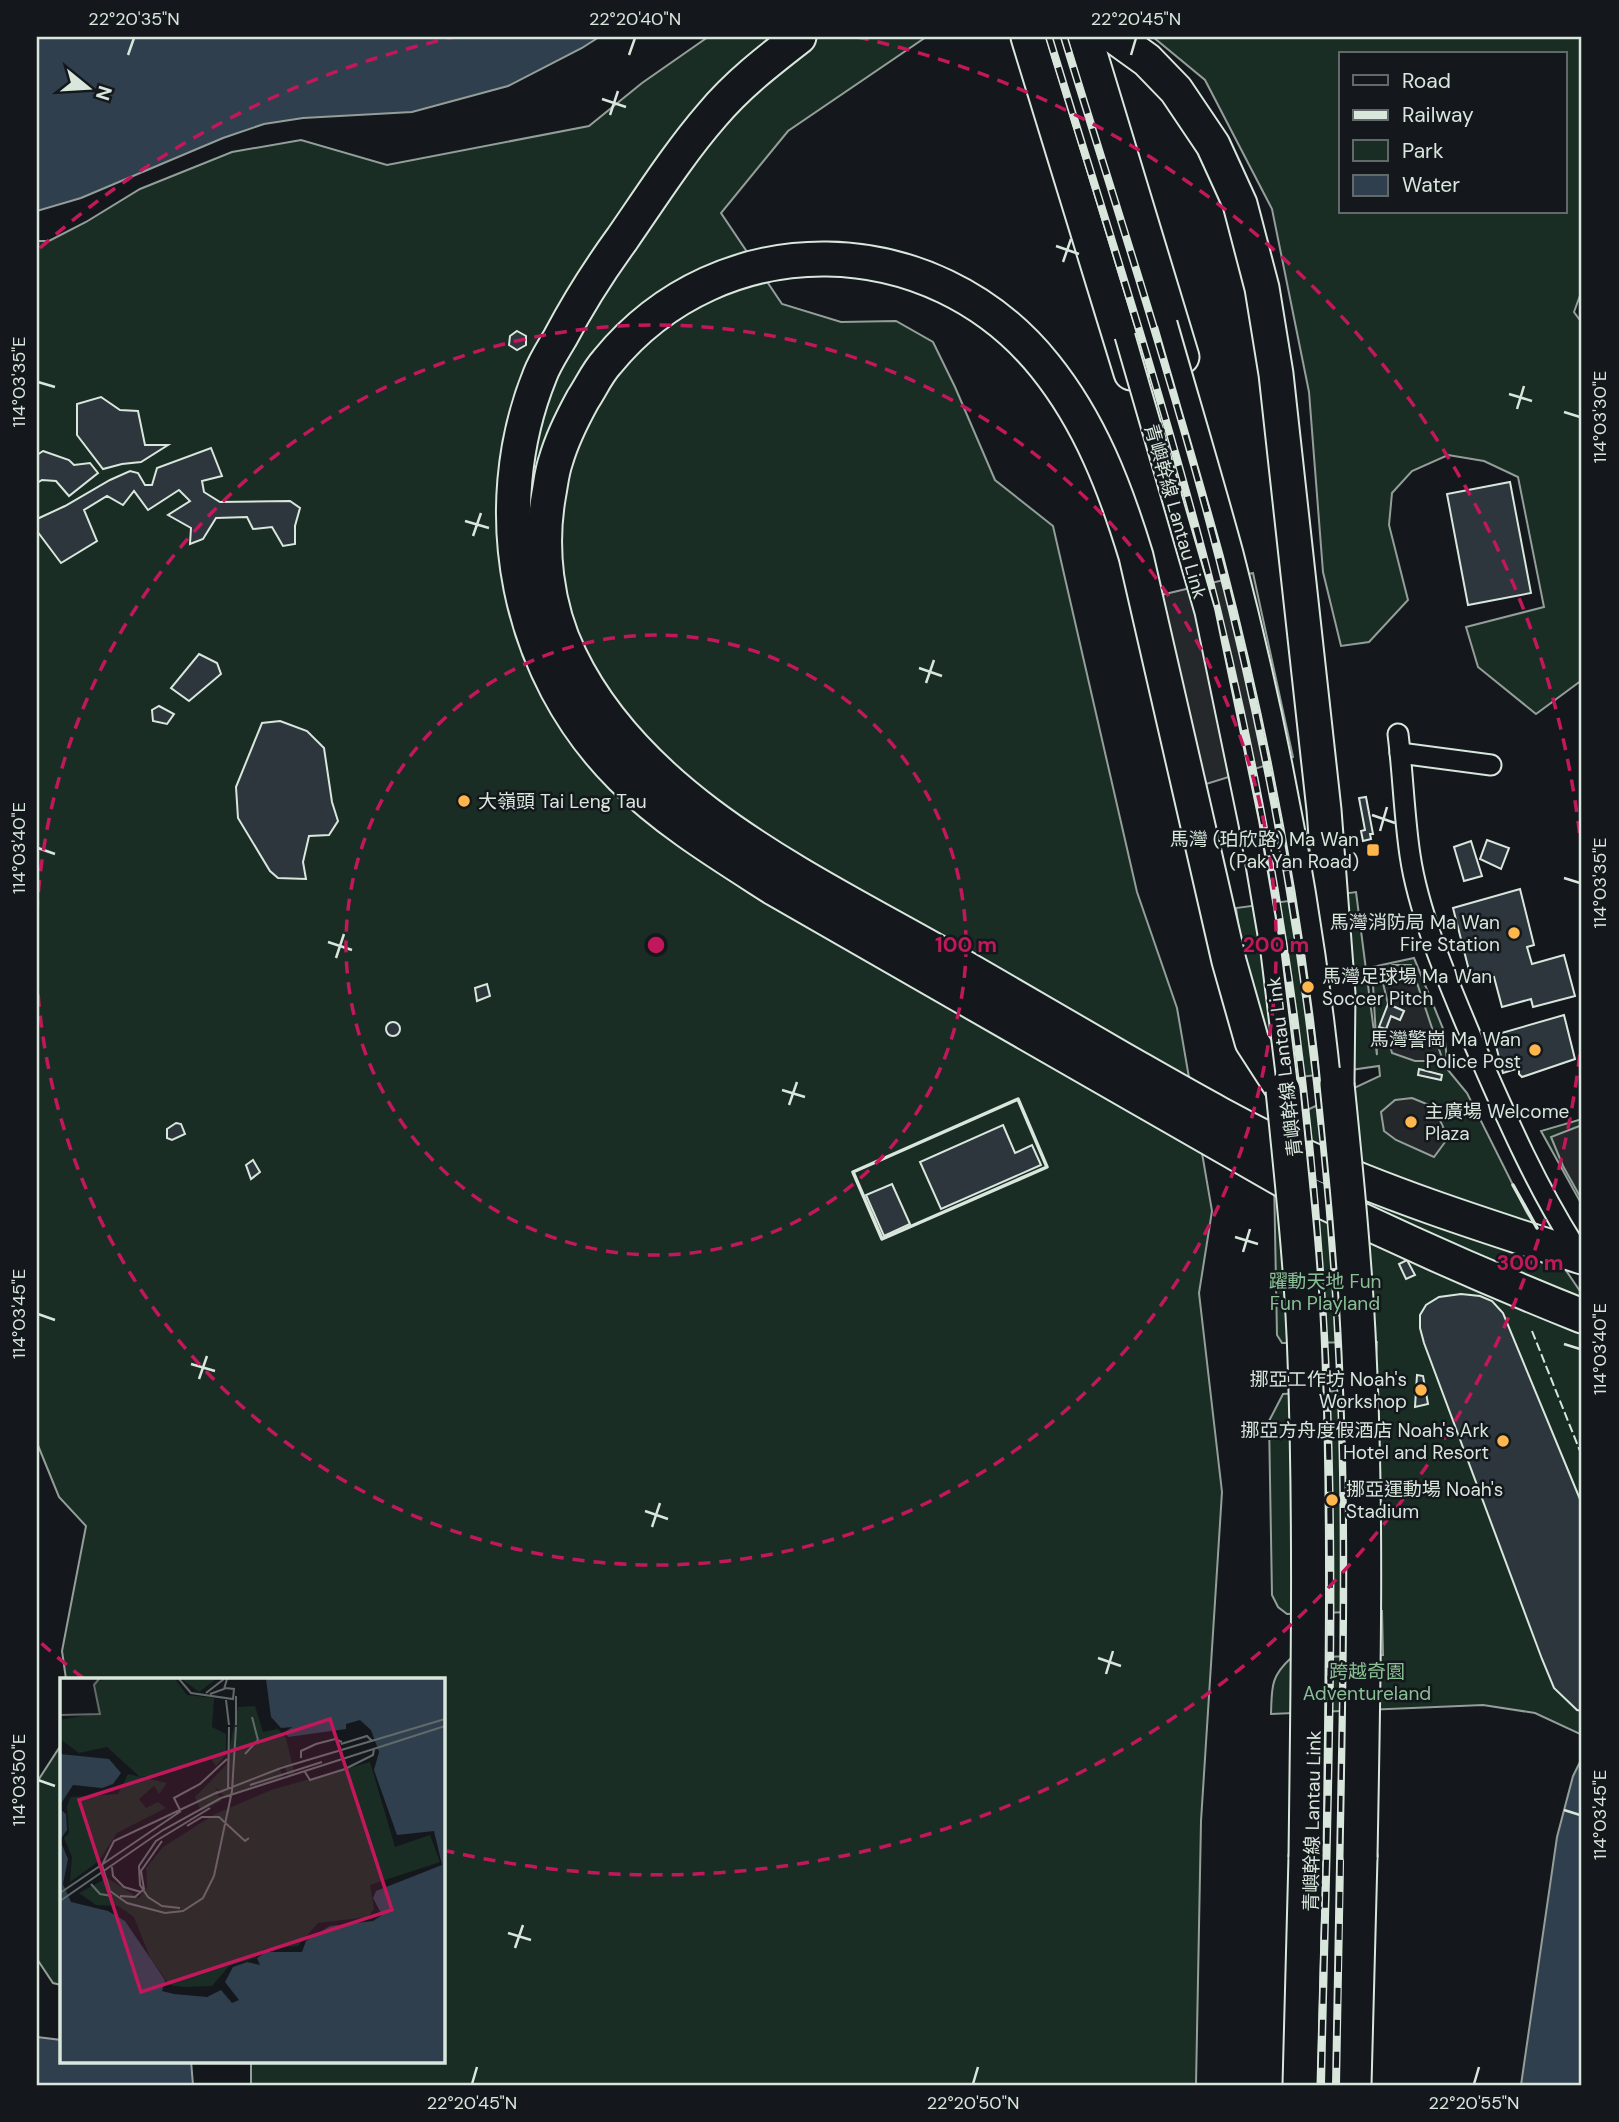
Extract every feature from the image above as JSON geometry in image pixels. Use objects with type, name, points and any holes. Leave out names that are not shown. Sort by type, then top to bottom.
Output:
[{"type":"highway","points":[[799,37],[755,71],[713,113],[681,154],[586,289],[541,373],[526,417],[516,461],[528,519],[520,590],[539,653],[565,706],[600,753],[642,796],[704,843],[784,879],[1304,1156],[1421,1205],[1578,1251]]},
{"type":"highway","name":"青嶼幹線 Lantau Link","points":[[1028,37],[1121,338],[1186,566],[1244,825],[1265,953],[1297,1223],[1305,1356],[1310,1624],[1300,2085]]},
{"type":"highway","points":[[1085,37],[1172,322],[1238,552],[1297,815],[1337,1084],[1359,1354],[1363,1490],[1360,1857],[1352,2085]]},
{"type":"highway","points":[[1115,37],[1147,60],[1168,82],[1196,117],[1213,145],[1240,204],[1262,288],[1276,374],[1324,810],[1338,994],[1337,1084]]},
{"type":"highway","points":[[528,519],[570,422],[602,367],[642,325],[675,301],[708,283],[771,263],[815,258],[856,260],[923,276],[965,296],[995,317],[1044,364],[1072,403],[1114,487],[1136,556],[1229,961],[1252,1042],[1283,1090]]},
{"type":"highway","points":[[784,879],[1307,1194],[1483,1277],[1582,1316]]},
{"type":"street","name":"青嶼幹線 Lantau Link","points":[[1034,37],[1205,612],[1249,824],[1270,952],[1302,1223],[1311,1383],[1315,1624],[1306,2085]]},
{"type":"street","points":[[1079,37],[1167,323],[1233,554],[1264,684],[1291,816],[1317,973],[1345,1219],[1355,1381],[1358,1624],[1352,2085]]},
{"type":"street","points":[[1491,765],[1399,743],[1410,856],[1421,902],[1443,968],[1518,1144],[1555,1215],[1578,1251]]},
{"type":"green space","points":[[708,37],[926,37],[788,131],[721,213],[782,304],[841,322],[896,321],[933,342],[995,480],[1053,526],[1137,892],[1177,1008],[1212,1211],[1199,1293],[1222,1492],[1201,1821],[1196,2085],[251,2085],[251,2062],[444,2062],[444,1678],[66,1678],[62,1651],[86,1526],[59,1497],[37,1443],[37,241],[49,241],[140,189],[232,152],[301,140],[387,165],[589,126],[642,83]]},
{"type":"green space","points":[[1153,37],[1582,37],[1582,290],[1574,312],[1582,323],[1582,680],[1536,714],[1478,667],[1466,627],[1544,607],[1518,477],[1484,461],[1448,455],[1412,471],[1392,493],[1389,525],[1408,600],[1369,642],[1341,646],[1323,572],[1309,392],[1272,209],[1205,80]]},
{"type":"green space","points":[[1356,892],[1377,1055],[1372,967],[1414,958],[1444,1031],[1448,1070],[1467,1093],[1527,1213],[1582,1294],[1580,1734],[1535,1713],[1483,1705],[1271,1714],[1276,1677],[1291,1658],[1383,1655],[1382,1611],[1287,1614],[1278,1607],[1272,1595],[1269,1421],[1283,1394],[1374,1389],[1377,1342],[1282,1343],[1277,1335],[1273,1126],[1380,1076],[1379,1066],[1259,1083],[1236,908]]},
{"type":"green space","points":[[1582,1119],[1582,1205],[1541,1131]]},
{"type":"green space","points":[[60,1747],[60,1985],[53,1983],[37,1959],[37,1782]]},
{"type":"shaded area","points":[[1253,573],[1293,757],[1203,785],[1161,595]]},
{"type":"shaded area","points":[[1392,965],[1411,965],[1443,1061],[1415,1061],[1392,1053],[1386,1029],[1391,1016],[1400,1020],[1404,1011],[1388,1004],[1383,983]]},
{"type":"shaded area","name":"主廣場 Welcome Plaza","points":[[1412,1098],[1434,1107],[1448,1138],[1434,1157],[1396,1140],[1384,1131],[1381,1112],[1395,1100]]},
{"type":"shaded area","points":[[1582,1125],[1582,1200],[1551,1137]]},
{"type":"water","points":[[37,37],[599,37],[508,86],[412,112],[303,118],[264,124],[223,138],[81,198],[37,211]]},
{"type":"water","points":[[1582,1758],[1582,2085],[1521,2085],[1557,1837],[1573,1776]]},
{"type":"water","points":[[37,2037],[60,2040],[60,2062],[191,2062],[193,2085],[37,2085]]},
{"type":"building","points":[[517,331],[526,336],[526,345],[517,350],[509,345],[510,336]]},
{"type":"building","points":[[101,397],[120,410],[138,411],[145,445],[168,445],[141,462],[103,469],[77,435],[77,404]]},
{"type":"building","points":[[211,448],[222,476],[202,481],[204,492],[220,502],[290,501],[300,508],[295,526],[295,544],[283,546],[272,527],[253,529],[247,517],[216,518],[203,539],[190,544],[191,528],[168,515],[190,501],[179,490],[148,510],[134,491],[123,505],[107,496],[84,510],[97,541],[61,563],[37,531],[37,519],[110,480],[130,471],[138,473],[145,485],[152,485],[157,468]]},
{"type":"building","points":[[43,451],[69,460],[74,465],[90,463],[98,473],[69,496],[56,481],[42,480],[37,483],[37,455]]},
{"type":"building","points":[[1510,482],[1531,593],[1468,605],[1447,494]]},
{"type":"building","points":[[199,654],[217,663],[221,674],[189,701],[171,688]]},
{"type":"building","points":[[159,706],[174,714],[167,724],[153,721],[152,710]]},
{"type":"building","points":[[280,721],[307,731],[324,748],[332,802],[338,821],[329,835],[309,836],[303,862],[306,879],[278,878],[270,871],[238,818],[236,787],[262,723]]},
{"type":"building","points":[[1366,797],[1373,834],[1370,834],[1371,839],[1363,841],[1361,831],[1365,830],[1359,798]]},
{"type":"building","points":[[1487,840],[1509,848],[1501,869],[1480,859]]},
{"type":"building","points":[[1471,841],[1482,876],[1464,881],[1454,847]]},
{"type":"building","points":[[1520,889],[1534,945],[1527,947],[1532,964],[1564,955],[1575,996],[1533,1007],[1531,999],[1502,1007],[1494,977],[1472,982],[1453,908]]},
{"type":"building","points":[[487,984],[490,996],[477,1001],[475,988]]},
{"type":"building","points":[[1388,1004],[1404,1011],[1400,1020],[1391,1016],[1386,1029],[1379,1027]]},
{"type":"building","name":"馬灣警崗 Ma Wan Police Post","points":[[1564,1015],[1575,1059],[1522,1077],[1519,1068],[1503,1073],[1495,1042],[1498,1034]]},
{"type":"building","points":[[393,1022],[398,1024],[398,1034],[393,1036],[388,1034],[386,1029],[388,1024]]},
{"type":"building","points":[[1419,1069],[1442,1075],[1441,1080],[1418,1075]]},
{"type":"building","points":[[176,1123],[181,1124],[185,1134],[172,1140],[167,1138],[167,1129]]},
{"type":"building","points":[[1003,1125],[1015,1153],[1032,1145],[1041,1165],[941,1209],[920,1162]]},
{"type":"building","points":[[253,1160],[260,1172],[251,1179],[246,1165]]},
{"type":"building","points":[[892,1184],[910,1224],[884,1236],[866,1195]]},
{"type":"building","points":[[1407,1260],[1415,1275],[1406,1279],[1399,1264]]},
{"type":"building","points":[[1461,1294],[1480,1296],[1492,1301],[1503,1313],[1582,1504],[1582,1711],[1577,1710],[1554,1688],[1424,1343],[1420,1315],[1426,1305],[1439,1297]]},
{"type":"building","name":"挪亞工作坊 Noah's Workshop","points":[[1417,1375],[1423,1376],[1428,1404],[1415,1407]]},
{"type":"railway","points":[[1049,37],[1149,362],[1216,606],[1239,703],[1268,849],[1298,1048],[1319,1251],[1328,1445],[1330,1628],[1321,2085]]},
{"type":"railway","points":[[1064,37],[1164,362],[1219,558],[1243,654],[1274,801],[1306,998],[1329,1201],[1342,1439],[1343,1698],[1336,2085]]},
{"type":"fence","points":[[1532,1331],[1582,1456]]},
{"type":"wall","points":[[1018,1099],[1047,1167],[882,1239],[853,1172],[1018,1099]]},
{"type":"wall","points":[[1513,1185],[1537,1228]]},
{"type":"place","name":"大嶺頭 Tai Leng Tau","points":[[464,801]]},
{"type":"place","name":"馬灣 (珀欣路) Ma Wan (Pak Yan Road)","points":[[1373,850]]},
{"type":"place","name":"馬灣消防局 Ma Wan Fire Station","points":[[1514,933]]},
{"type":"place","name":"馬灣足球場 Ma Wan Soccer Pitch","points":[[1308,987]]},
{"type":"place","name":"馬灣警崗 Ma Wan Police Post","points":[[1535,1050]]},
{"type":"place","name":"主廣場 Welcome Plaza","points":[[1411,1122]]},
{"type":"place","name":"挪亞工作坊 Noah's Workshop","points":[[1421,1390]]},
{"type":"place","name":"挪亞方舟度假酒店 Noah's Ark Hotel and Resort","points":[[1503,1441]]},
{"type":"place","name":"挪亞運動場 Noah's Stadium","points":[[1332,1500]]},
{"type":"park label","name":"躍動天地 Fun Fun Playland","points":[[1325,1292]]},
{"type":"park label","name":"跨越奇園 Adventureland","points":[[1367,1682]]}]
